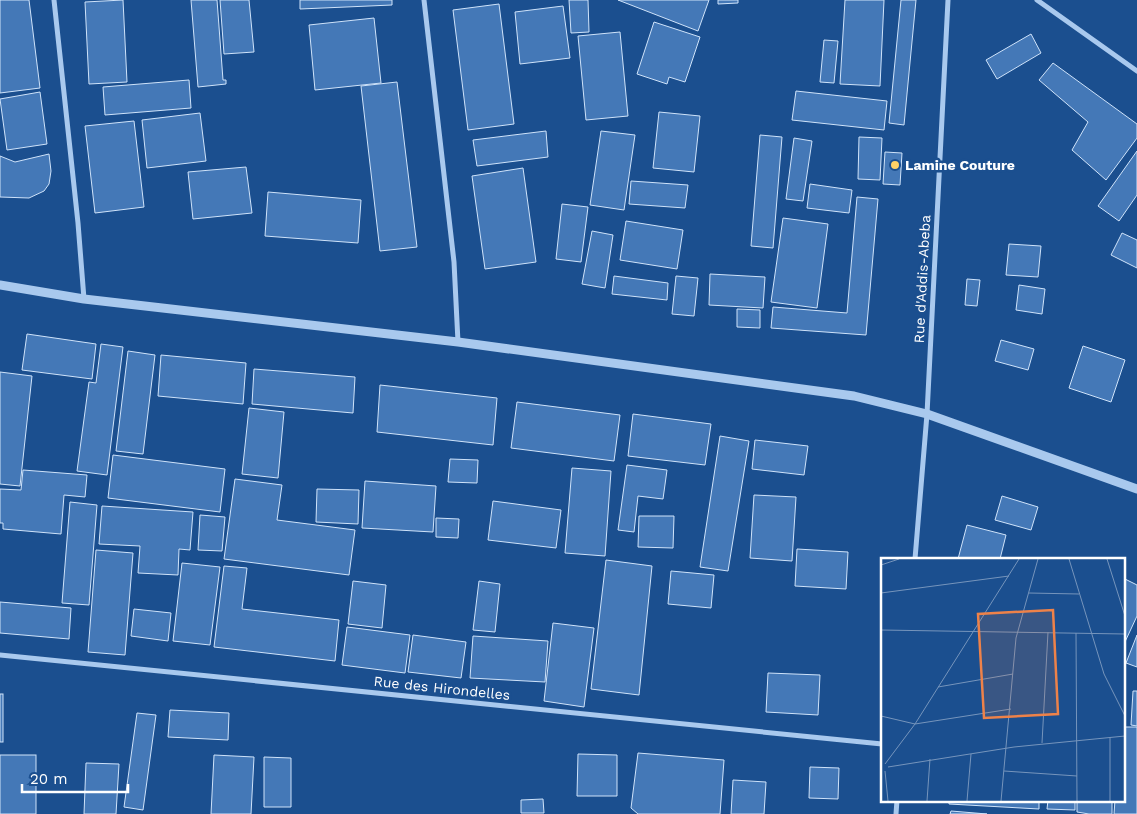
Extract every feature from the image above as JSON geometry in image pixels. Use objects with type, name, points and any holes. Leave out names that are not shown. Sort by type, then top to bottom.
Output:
[{"type":"street","points":[[54,0],[78,223],[84,298]]},
{"type":"street","points":[[424,0],[454,262],[458,342]]},
{"type":"street","name":"Rue d'Addis-Abeba","points":[[915,558],[927,414],[948,0]]},
{"type":"street","points":[[1037,0],[1137,71]]},
{"type":"street","points":[[0,286],[84,298],[458,342],[854,396],[927,414],[1137,489]]},
{"type":"street","name":"Rue des Hirondelles","points":[[0,655],[881,744]]},
{"type":"building","points":[[0,0],[29,0],[40,88],[0,93]]},
{"type":"building","points":[[123,0],[127,82],[89,84],[85,2]]},
{"type":"building","points":[[191,0],[217,0],[223,80],[226,80],[226,84],[198,87]]},
{"type":"building","points":[[220,0],[249,0],[254,52],[224,54]]},
{"type":"building","points":[[300,0],[392,0],[392,5],[300,9]]},
{"type":"building","points":[[569,0],[588,0],[589,32],[571,33]]},
{"type":"building","points":[[618,0],[709,0],[698,31]]},
{"type":"building","points":[[718,0],[738,0],[738,3],[718,4]]},
{"type":"building","points":[[845,0],[884,0],[880,86],[840,84]]},
{"type":"building","points":[[901,0],[916,0],[904,125],[889,123]]},
{"type":"building","points":[[499,4],[514,124],[468,130],[453,10]]},
{"type":"building","points":[[563,6],[570,58],[520,64],[515,12]]},
{"type":"building","points":[[374,18],[381,83],[315,90],[309,25]]},
{"type":"building","points":[[654,22],[700,37],[685,82],[669,77],[667,84],[637,74]]},
{"type":"building","points":[[620,32],[628,116],[586,120],[578,36]]},
{"type":"building","points":[[1031,34],[1041,53],[997,79],[986,60]]},
{"type":"building","points":[[824,40],[838,41],[834,83],[820,82]]},
{"type":"building","points":[[1053,63],[1137,124],[1137,138],[1106,180],[1072,150],[1088,122],[1039,80]]},
{"type":"building","points":[[189,80],[191,108],[105,115],[103,87]]},
{"type":"building","points":[[397,82],[417,247],[380,251],[361,86]]},
{"type":"building","points":[[796,91],[887,101],[884,130],[792,120]]},
{"type":"building","points":[[40,92],[47,144],[7,150],[0,99]]},
{"type":"building","points":[[659,112],[700,116],[694,172],[653,168]]},
{"type":"building","points":[[200,113],[206,161],[147,168],[142,120]]},
{"type":"building","points":[[134,121],[144,207],[95,213],[85,126]]},
{"type":"building","points":[[546,131],[548,157],[477,166],[473,140]]},
{"type":"building","points":[[601,131],[635,135],[624,210],[590,205]]},
{"type":"building","points":[[760,135],[782,137],[773,248],[751,246]]},
{"type":"building","points":[[859,137],[882,138],[880,180],[858,179]]},
{"type":"building","points":[[794,138],[812,141],[803,201],[786,199]]},
{"type":"building","points":[[1137,151],[1137,195],[1119,221],[1098,206]]},
{"type":"building","points":[[885,152],[902,153],[900,185],[883,184]]},
{"type":"building","points":[[49,154],[51,171],[49,184],[44,191],[29,198],[0,197],[0,156],[15,162]]},
{"type":"building","points":[[246,167],[252,213],[193,219],[188,172]]},
{"type":"building","points":[[523,168],[536,262],[485,269],[472,176]]},
{"type":"building","points":[[631,181],[688,185],[685,208],[629,204]]},
{"type":"building","points":[[810,184],[852,190],[849,213],[807,208]]},
{"type":"building","points":[[268,192],[361,200],[358,243],[265,236]]},
{"type":"building","points":[[857,197],[878,199],[866,335],[771,328],[773,307],[847,313]]},
{"type":"building","points":[[562,204],[588,207],[581,262],[556,259]]},
{"type":"building","points":[[783,218],[828,224],[817,308],[771,302]]},
{"type":"building","points":[[626,221],[683,230],[677,269],[620,260]]},
{"type":"building","points":[[592,231],[613,235],[605,288],[582,284]]},
{"type":"building","points":[[1122,233],[1137,240],[1137,268],[1111,255]]},
{"type":"building","points":[[1009,244],[1041,246],[1038,277],[1006,275]]},
{"type":"building","points":[[710,274],[765,277],[763,308],[709,305]]},
{"type":"building","points":[[614,276],[668,283],[667,300],[612,294]]},
{"type":"building","points":[[676,276],[698,278],[694,316],[672,314]]},
{"type":"building","points":[[967,279],[980,280],[977,306],[965,305]]},
{"type":"building","points":[[1019,285],[1045,289],[1042,314],[1016,310]]},
{"type":"building","points":[[737,309],[760,310],[760,328],[737,327]]},
{"type":"building","points":[[27,334],[96,344],[92,379],[22,370]]},
{"type":"building","points":[[1001,340],[1034,349],[1028,370],[995,361]]},
{"type":"building","points":[[101,344],[123,347],[107,475],[77,471],[89,382],[96,383]]},
{"type":"building","points":[[1083,346],[1125,360],[1111,402],[1069,388]]},
{"type":"building","points":[[128,351],[155,355],[143,454],[116,451]]},
{"type":"building","points":[[161,355],[246,363],[243,404],[158,396]]},
{"type":"building","points":[[254,369],[355,377],[353,413],[252,404]]},
{"type":"building","points":[[0,372],[32,376],[20,486],[0,484]]},
{"type":"building","points":[[380,385],[497,398],[493,445],[377,432]]},
{"type":"building","points":[[517,402],[620,415],[614,461],[511,448]]},
{"type":"building","points":[[249,408],[284,412],[278,478],[242,474]]},
{"type":"building","points":[[633,414],[711,424],[705,465],[628,456]]},
{"type":"building","points":[[720,436],[749,441],[728,571],[700,567]]},
{"type":"building","points":[[755,440],[808,446],[804,475],[752,469]]},
{"type":"building","points":[[113,455],[225,469],[220,512],[108,498]]},
{"type":"building","points":[[450,459],[478,460],[477,483],[448,482]]},
{"type":"building","points":[[627,465],[667,470],[663,499],[638,496],[634,532],[618,530]]},
{"type":"building","points":[[572,468],[611,471],[605,556],[565,553]]},
{"type":"building","points":[[23,470],[87,475],[85,497],[64,495],[61,534],[3,529],[3,523],[0,523],[0,489],[21,490]]},
{"type":"building","points":[[235,479],[282,485],[277,520],[355,530],[349,575],[224,559]]},
{"type":"building","points":[[365,481],[436,486],[433,532],[362,528]]},
{"type":"building","points":[[317,489],[359,490],[358,524],[316,522]]},
{"type":"building","points":[[754,495],[796,497],[792,561],[750,558]]},
{"type":"building","points":[[1002,496],[1038,507],[1031,530],[995,520]]},
{"type":"building","points":[[493,501],[561,510],[556,548],[488,540]]},
{"type":"building","points":[[70,502],[97,505],[89,605],[62,603]]},
{"type":"building","points":[[102,506],[193,512],[190,550],[179,549],[178,575],[138,573],[140,546],[99,544]]},
{"type":"building","points":[[200,515],[225,517],[222,551],[198,550]]},
{"type":"building","points":[[639,516],[674,516],[673,548],[638,547]]},
{"type":"building","points":[[436,518],[459,519],[458,538],[436,537]]},
{"type":"building","points":[[967,525],[1006,535],[1000,558],[958,558]]},
{"type":"building","points":[[797,549],[848,552],[846,589],[795,586]]},
{"type":"building","points":[[96,550],[133,553],[125,655],[88,652]]},
{"type":"building","points":[[606,560],[652,566],[639,695],[591,689]]},
{"type":"building","points":[[182,563],[220,567],[210,645],[173,641]]},
{"type":"building","points":[[224,566],[247,568],[242,609],[339,620],[335,661],[214,647]]},
{"type":"building","points":[[671,571],[714,575],[711,608],[668,604]]},
{"type":"building","points":[[1125,579],[1137,585],[1137,616],[1124,644]]},
{"type":"building","points":[[353,581],[386,585],[382,628],[348,624]]},
{"type":"building","points":[[479,581],[500,584],[495,632],[473,630]]},
{"type":"building","points":[[0,602],[71,608],[69,639],[0,633]]},
{"type":"building","points":[[134,609],[171,613],[168,641],[131,636]]},
{"type":"building","points":[[553,623],[594,628],[584,707],[544,701]]},
{"type":"building","points":[[347,627],[410,635],[405,673],[342,665]]},
{"type":"building","points":[[413,635],[466,642],[461,678],[408,672]]},
{"type":"building","points":[[1137,635],[1137,667],[1126,663]]},
{"type":"building","points":[[473,636],[548,641],[545,682],[470,678]]},
{"type":"building","points":[[768,673],[820,675],[818,715],[766,712]]},
{"type":"building","points":[[1133,691],[1137,691],[1137,726],[1131,725]]},
{"type":"building","points":[[0,694],[3,694],[3,742],[0,742]]},
{"type":"building","points":[[170,710],[229,713],[228,740],[168,737]]},
{"type":"building","points":[[137,713],[156,715],[143,810],[124,807]]},
{"type":"building","points":[[1124,727],[1137,727],[1137,814],[1114,814],[1115,802],[1124,802]]},
{"type":"building","points":[[638,753],[724,760],[720,814],[638,814],[631,808]]},
{"type":"building","points":[[578,754],[617,755],[617,796],[577,796]]},
{"type":"building","points":[[0,755],[36,755],[36,814],[0,814]]},
{"type":"building","points":[[214,755],[254,757],[251,814],[211,814]]},
{"type":"building","points":[[264,757],[291,758],[291,807],[264,807]]},
{"type":"building","points":[[86,763],[119,764],[116,814],[84,814]]},
{"type":"building","points":[[810,767],[839,768],[838,799],[809,798]]},
{"type":"building","points":[[733,780],[766,782],[764,814],[731,814]]},
{"type":"building","points":[[543,799],[544,813],[521,813],[521,800]]},
{"type":"building","points":[[949,802],[1039,802],[1039,809],[949,804]]},
{"type":"building","points":[[1048,802],[1075,802],[1075,810],[1047,809]]},
{"type":"building","points":[[1077,802],[1112,802],[1112,814],[1077,812]]},
{"type":"building","points":[[951,811],[987,814],[950,814]]},
{"type":"place","name":"Lamine Couture","points":[[895,165]]}]
